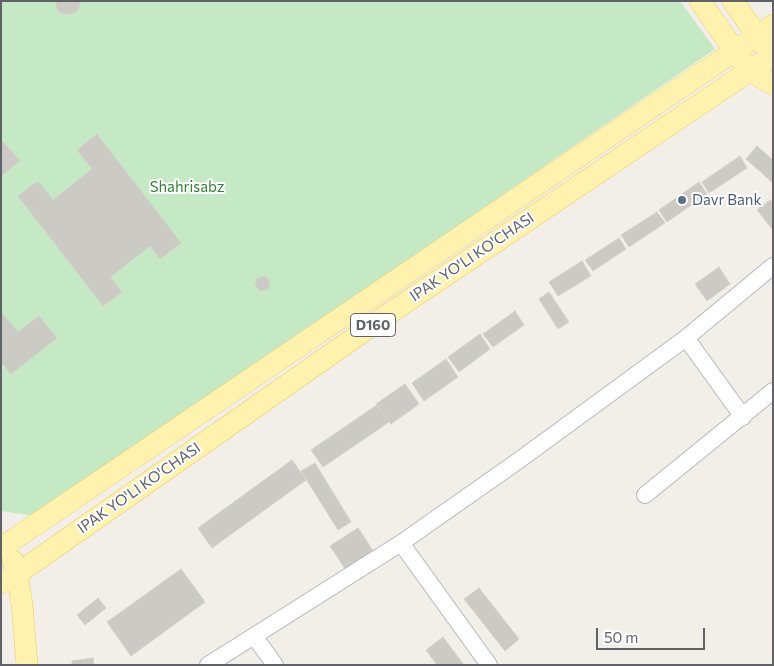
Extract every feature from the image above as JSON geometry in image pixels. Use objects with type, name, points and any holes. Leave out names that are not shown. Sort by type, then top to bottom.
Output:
[{"type":"main road","points":[[700,1],[748,70],[773,84]]},
{"type":"main road","points":[[733,1],[765,30],[772,57]]},
{"type":"main road","name":"IPAK YO'LI KO'CHASI","points":[[3,544],[765,30]]},
{"type":"main road","name":"IPAK YO'LI KO'CHASI","points":[[9,579],[384,317],[748,70],[772,57]]},
{"type":"main road","points":[[3,544],[9,579],[22,604],[27,665]]},
{"type":"street","points":[[208,665],[400,543],[518,461],[686,338],[773,266]]},
{"type":"street","points":[[686,338],[743,417]]},
{"type":"street","points":[[646,495],[773,391]]},
{"type":"street","points":[[400,543],[489,665]]},
{"type":"street","points":[[254,636],[275,665]]},
{"type":"green space","name":"Shahrisabz","points":[[1,1],[680,1],[715,49],[35,516],[1,511]]},
{"type":"building","points":[[55,1],[80,1],[80,5],[77,11],[71,14],[64,14],[58,11]]},
{"type":"building","points":[[97,134],[181,243],[160,259],[150,246],[110,277],[122,292],[103,306],[18,196],[38,181],[53,200],[92,169],[77,150]]},
{"type":"building","points":[[1,139],[20,161],[1,176]]},
{"type":"building","points":[[757,146],[773,160],[773,183],[746,159]]},
{"type":"building","points":[[740,156],[747,168],[709,193],[702,182]]},
{"type":"building","points":[[699,182],[707,194],[667,222],[659,210]]},
{"type":"building","points":[[770,200],[773,203],[773,230],[757,210]]},
{"type":"building","points":[[657,212],[665,223],[629,247],[621,235]]},
{"type":"building","points":[[619,238],[626,249],[593,271],[585,260]]},
{"type":"building","points":[[582,261],[591,276],[558,296],[549,282]]},
{"type":"building","points":[[719,267],[730,284],[707,301],[695,284]]},
{"type":"building","points":[[265,276],[270,282],[268,289],[260,291],[255,285],[257,278]]},
{"type":"building","points":[[549,292],[569,322],[558,329],[539,299]]},
{"type":"building","points":[[515,311],[524,325],[493,347],[483,334]]},
{"type":"building","points":[[1,312],[18,332],[39,316],[57,338],[11,374],[1,362]]},
{"type":"building","points":[[480,334],[490,349],[459,372],[448,357]]},
{"type":"building","points":[[446,359],[458,377],[424,401],[412,383]]},
{"type":"building","points":[[405,384],[419,404],[391,424],[376,404]]},
{"type":"building","points":[[377,405],[389,422],[323,467],[311,450]]},
{"type":"building","points":[[292,460],[306,480],[212,548],[198,528]]},
{"type":"building","points":[[315,463],[351,522],[338,530],[301,471]]},
{"type":"building","points":[[358,528],[374,552],[346,570],[330,546]]},
{"type":"building","points":[[181,569],[205,602],[131,656],[107,622]]},
{"type":"building","points":[[479,588],[519,639],[505,651],[464,599]]},
{"type":"building","points":[[98,598],[106,608],[85,625],[77,615]]},
{"type":"building","points":[[443,637],[464,665],[437,665],[426,650]]},
{"type":"building","points":[[93,658],[94,665],[72,665],[72,661]]},
{"type":"place","name":"Davr Bank","points":[[682,200]]}]
